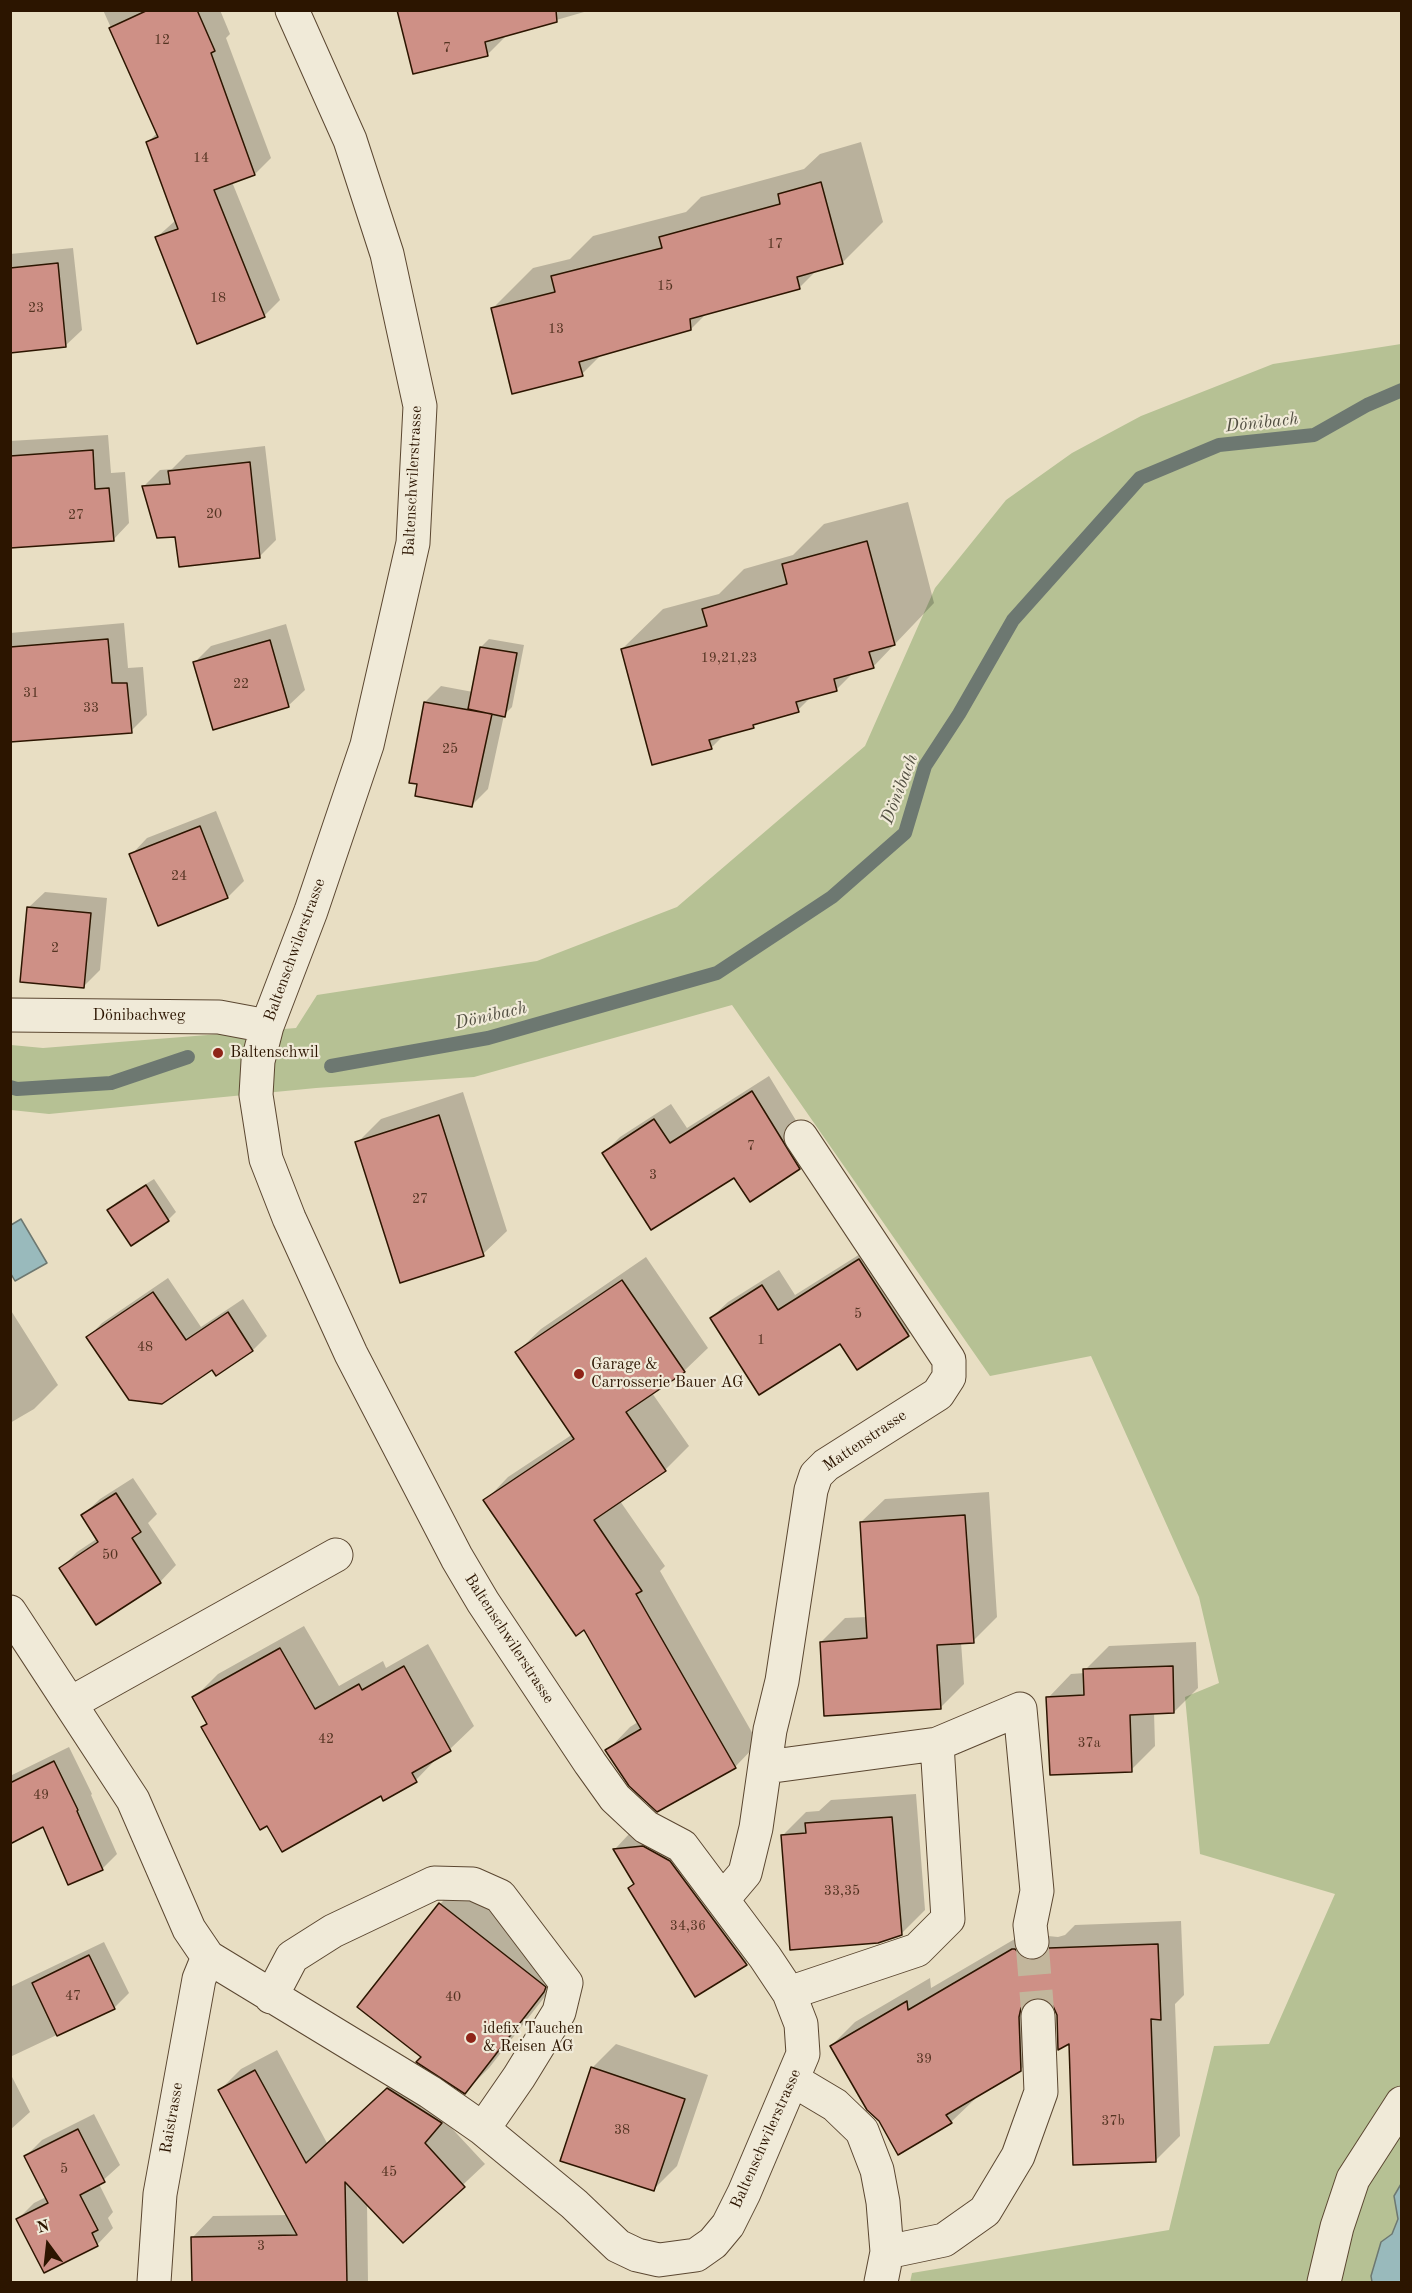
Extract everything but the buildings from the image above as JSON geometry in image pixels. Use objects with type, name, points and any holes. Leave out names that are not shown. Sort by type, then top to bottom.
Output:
[{"type":"street","name":"Baltenschwilerstrasse","points":[[10,1612],[133,1800],[189,1929],[207,1957],[430,2092],[483,2129],[574,2204],[618,2246],[637,2255],[652,2272],[696,2255],[713,2243],[728,2225],[744,2193],[803,2054],[801,2024],[789,1993],[723,1899],[682,1846],[646,1827],[615,1798],[483,1602],[351,1354],[289,1218],[266,1159],[256,1095],[258,1061],[267,1026],[311,911],[367,745],[413,543],[420,406],[387,254],[350,140],[292,10]]},
{"type":"street","name":"Dönibachweg","points":[[10,1016],[219,1017],[267,1026]]},
{"type":"street","name":"Mattenstrasse","points":[[723,1899],[745,1873],[756,1828],[770,1730],[782,1681],[811,1490],[816,1475],[826,1465],[853,1447],[938,1394],[950,1377],[949,1359],[801,1137]]},
{"type":"street","points":[[71,1703],[336,1555]]},
{"type":"street","points":[[766,1767],[937,1744],[1020,1709],[1037,1891],[1030,1925],[1032,1942]]},
{"type":"street","points":[[789,1993],[916,1950],[948,1919],[937,1744]]},
{"type":"street","points":[[271,1997],[292,1957],[333,1931],[434,1883],[473,1884],[500,1896],[566,1983],[559,2012],[519,2077],[483,2129]]},
{"type":"street","name":"Raistrasse","points":[[154,2283],[161,2183],[199,1978],[207,1957]]},
{"type":"street","points":[[793,2080],[835,2105],[862,2131],[879,2181],[883,2202],[884,2267],[944,2240],[985,2211],[1018,2156],[1041,2092],[1038,2016]]},
{"type":"street","points":[[1324,2283],[1337,2227],[1353,2179],[1401,2103]]},
{"type":"green space","points":[[1401,344],[1401,2282],[910,2282],[912,2273],[1169,2230],[1214,2046],[1269,2044],[1335,1894],[1200,1854],[1185,1697],[1219,1683],[1199,1597],[1091,1356],[990,1376],[732,1005],[474,1077],[316,1088],[49,1114],[11,1110],[11,1045],[43,1048],[296,1028],[317,995],[537,961],[677,907],[865,746],[935,588],[1006,500],[1072,453],[1141,416],[1273,364]]},
{"type":"water","points":[[21,1219],[47,1263],[15,1281],[11,1274],[11,1225]]},
{"type":"water","points":[[1401,2184],[1401,2282],[1372,2282],[1371,2276],[1381,2242],[1392,2234],[1398,2219],[1394,2196]]},
{"type":"waterway","name":"Dönibach","points":[[331,1066],[488,1038],[717,973],[832,897],[905,833],[925,766],[959,714],[1013,620],[1140,478],[1219,445],[1314,435],[1367,405],[1402,390]]},
{"type":"waterway","name":"Dönibach","points":[[10,1087],[17,1089],[111,1083],[188,1057]]},
{"type":"tunnel","points":[[1032,1942],[1038,2016]]},
{"type":"place","name":"Baltenschwil","points":[[218,1053]]},
{"type":"place","name":"Garage & Carrosserie Bauer AG","points":[[579,1374]]},
{"type":"place","name":"idefix Tauchen & Reisen AG","points":[[471,2038]]}]
